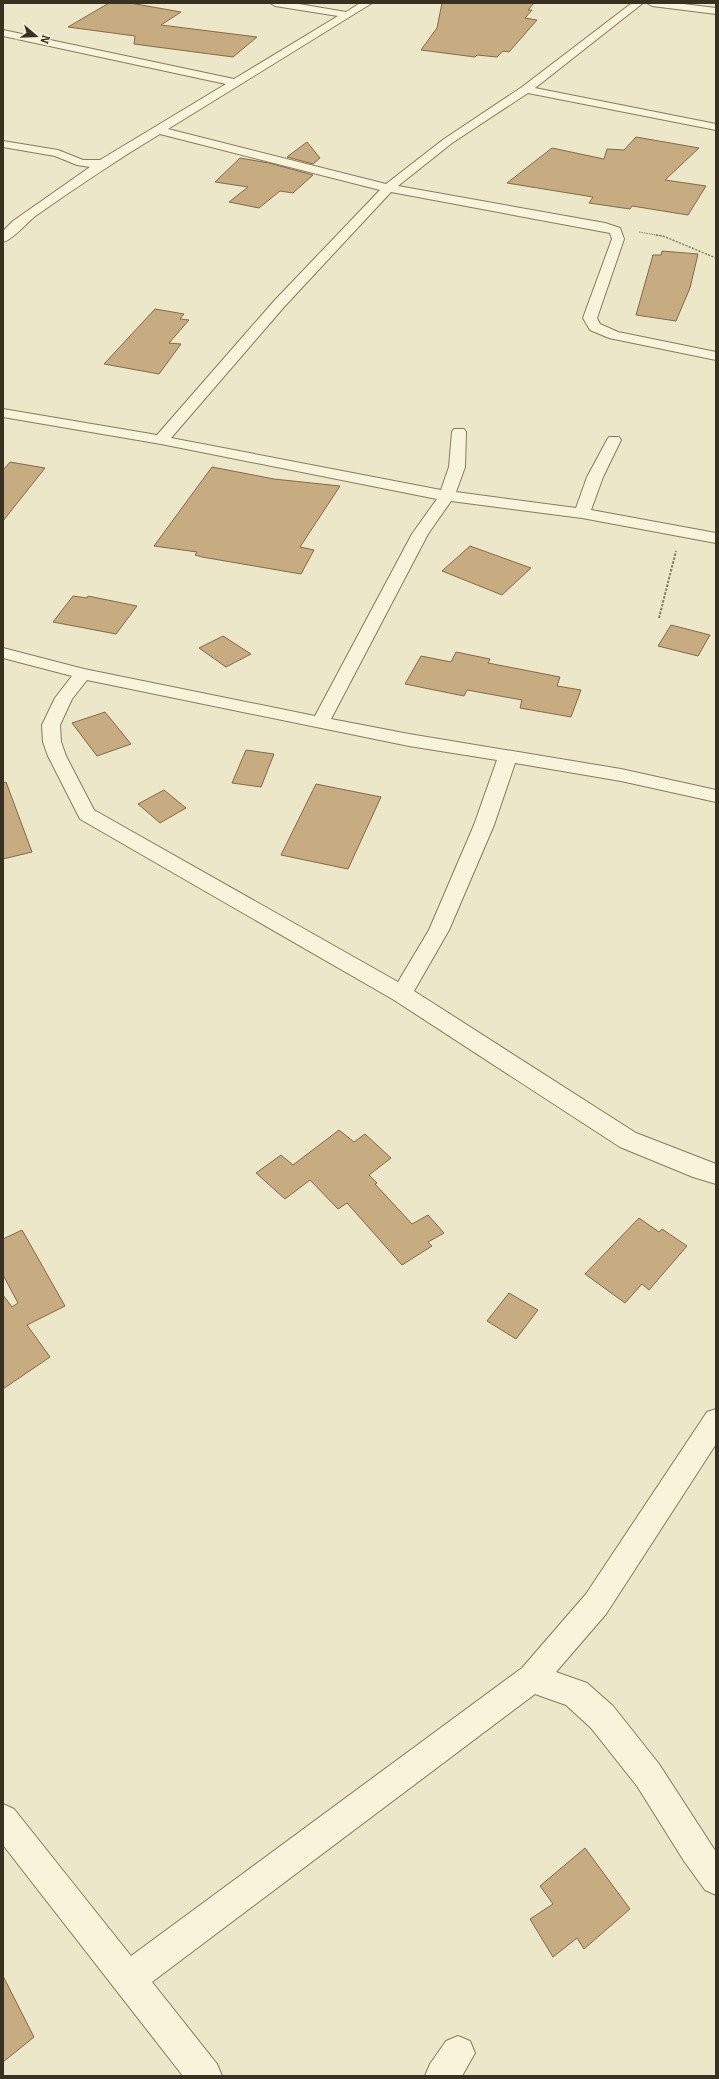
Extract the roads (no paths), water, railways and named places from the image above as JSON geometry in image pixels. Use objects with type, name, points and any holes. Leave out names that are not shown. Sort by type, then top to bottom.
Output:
[{"type":"street","points":[[275,3],[347,15]]},
{"type":"street","points":[[3,238],[18,224],[102,164],[367,3]]},
{"type":"street","points":[[161,440],[279,304],[388,188],[448,141],[526,88],[638,3]]},
{"type":"street","points":[[652,3],[716,11]]},
{"type":"street","points":[[3,34],[235,83]]},
{"type":"street","points":[[526,88],[716,126]]},
{"type":"street","points":[[159,130],[269,160],[388,188],[605,227],[616,232],[618,239],[590,318],[595,327],[614,335],[716,356]]},
{"type":"street","points":[[3,144],[58,153],[81,163],[102,164]]},
{"type":"street","points":[[3,413],[161,440],[447,496],[582,513],[716,538]]},
{"type":"street","points":[[320,722],[420,534],[447,496],[457,467],[459,432]]},
{"type":"street","points":[[582,513],[595,477],[614,440]]},
{"type":"street","points":[[3,653],[83,674],[255,710],[409,740],[621,775],[716,796]]},
{"type":"street","points":[[83,674],[64,698],[51,725],[52,742],[56,756],[87,814],[402,994],[628,1140],[701,1170],[716,1174]]},
{"type":"street","points":[[402,994],[440,930],[484,825],[508,756]]},
{"type":"street","points":[[128,1979],[532,1678],[596,1604],[716,1421]]},
{"type":"street","points":[[532,1678],[576,1694],[602,1717],[648,1775],[695,1850],[716,1878]]},
{"type":"street","points":[[3,1820],[205,2076]]}]
